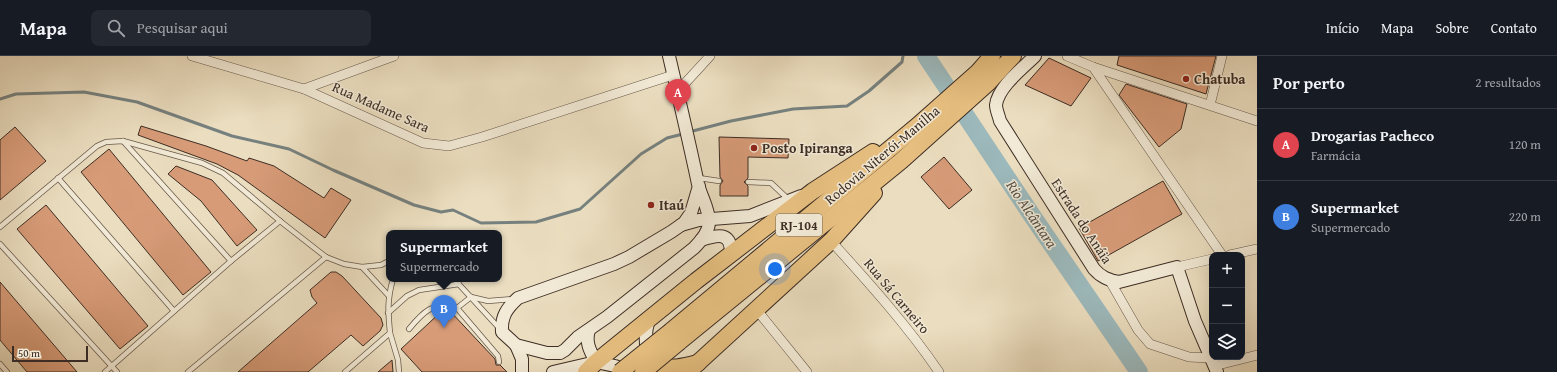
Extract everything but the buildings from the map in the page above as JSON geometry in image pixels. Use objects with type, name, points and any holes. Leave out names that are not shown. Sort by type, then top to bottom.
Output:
[{"type":"highway","name":"Rodovia Niterói-Manilha","points":[[983,78],[992,56]]},
{"type":"highway","name":"Rodovia Niterói-Manilha","points":[[636,370],[983,78],[1013,56]]},
{"type":"highway","name":"Rodovia Niterói-Manilha","points":[[636,370],[675,336],[901,161],[926,126]]},
{"type":"highway","points":[[591,367],[731,253],[813,191],[890,141],[926,126]]},
{"type":"highway","points":[[636,370],[657,364],[668,368],[693,367],[831,241],[901,161]]},
{"type":"main road","points":[[516,345],[555,354],[565,350],[578,337],[590,330],[685,255],[702,240],[708,229],[709,219],[707,207],[698,182],[688,145],[669,56]]},
{"type":"main road","name":"Estrada do Anáia","points":[[1035,56],[1011,79],[998,99],[996,105],[997,112],[1005,128],[1094,269],[1100,276],[1119,282],[1177,267]]},
{"type":"main road","points":[[681,226],[691,213],[698,182]]},
{"type":"main road","points":[[522,372],[522,359],[516,345],[502,332],[502,318],[504,313],[507,308],[518,298],[614,264],[629,257],[691,221],[750,216],[813,191]]},
{"type":"main road","points":[[681,226],[692,226],[696,228],[701,234],[702,240]]},
{"type":"main road","points":[[702,240],[718,235],[722,236],[728,240],[731,253]]},
{"type":"main road","points":[[1177,267],[1195,321],[1214,365]]},
{"type":"main road","points":[[553,372],[591,367],[615,366],[636,370],[646,344],[645,332],[649,319]]},
{"type":"main road","points":[[590,330],[588,344],[591,367]]},
{"type":"street","name":"Rua Madame Sara","points":[[192,56],[304,89],[423,143],[449,146],[482,137],[673,75]]},
{"type":"street","points":[[304,89],[394,56]]},
{"type":"street","points":[[677,92],[710,56]]},
{"type":"street","points":[[1067,56],[1093,67],[1257,121]]},
{"type":"street","points":[[1210,105],[1222,56]]},
{"type":"street","points":[[1093,67],[1220,252]]},
{"type":"street","name":"Rua Sá Carneiro","points":[[831,241],[885,301],[921,345],[939,372]]},
{"type":"street","points":[[1244,252],[1257,249]]},
{"type":"street","points":[[1177,267],[1209,260]]},
{"type":"street","points":[[1110,280],[1138,330],[1150,344],[1214,365],[1257,355]]},
{"type":"street","points":[[756,309],[807,372]]},
{"type":"lane","points":[[123,141],[231,261]]},
{"type":"lane","points":[[0,227],[97,146],[106,142],[123,141],[202,163],[223,173],[326,257],[344,264],[362,267],[381,265],[386,262]]},
{"type":"lane","points":[[58,178],[174,311]]},
{"type":"lane","points":[[698,182],[720,181]]},
{"type":"lane","points":[[748,182],[772,183],[790,200]]},
{"type":"lane","points":[[105,372],[231,261],[280,221]]},
{"type":"lane","points":[[0,244],[117,372]]},
{"type":"lane","points":[[188,372],[326,257]]},
{"type":"lane","points":[[362,267],[388,295]]},
{"type":"lane","points":[[392,282],[388,295],[388,313],[390,333],[398,360],[399,372]]},
{"type":"lane","points":[[388,313],[407,296],[419,290],[458,284],[502,332]]},
{"type":"lane","points":[[471,297],[488,301],[518,298]]},
{"type":"lane","points":[[457,308],[471,297]]},
{"type":"lane","points":[[409,329],[419,317],[431,308],[446,305],[457,308],[498,356],[499,362]]},
{"type":"lane","points":[[345,372],[390,333]]},
{"type":"lane","points":[[0,364],[7,372]]},
{"type":"waterway","points":[[689,132],[731,121],[793,109],[847,106],[869,91],[902,62],[903,56]]},
{"type":"waterway","name":"Rio Alcântara","points":[[926,56],[1033,217],[1139,372]]},
{"type":"waterway","points":[[0,99],[16,94],[84,92],[137,102],[232,136],[289,149],[414,205],[441,212],[453,210],[481,223],[536,222],[580,209],[641,154],[667,138],[683,134]]},
{"type":"place","name":"Chatuba","points":[[1186,79]]},
{"type":"place","name":"Drogarias Pacheco","points":[[678,112]]},
{"type":"place","name":"Posto Ipiranga","points":[[754,148]]},
{"type":"place","name":"Itaú","points":[[651,205]]},
{"type":"place","name":"Supermarket","points":[[444,328]]}]
